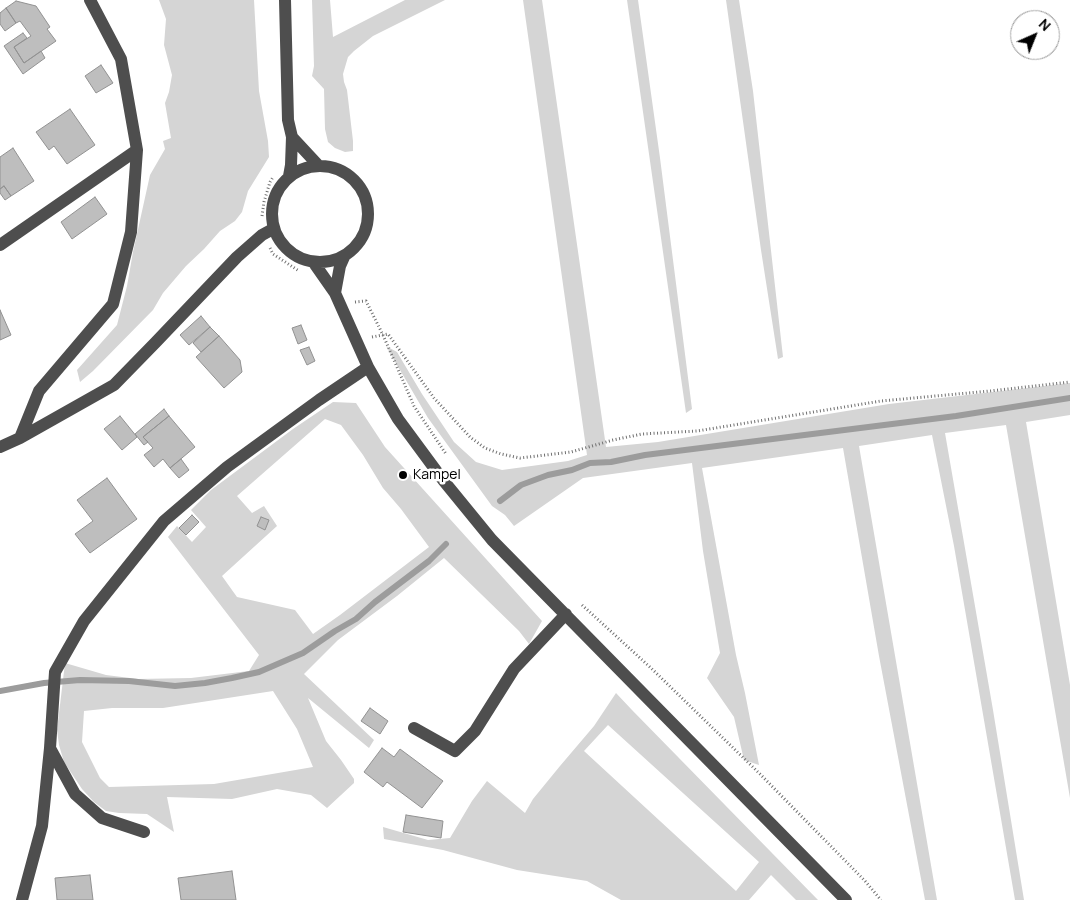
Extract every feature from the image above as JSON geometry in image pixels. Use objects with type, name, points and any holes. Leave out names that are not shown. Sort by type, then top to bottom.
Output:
[{"type":"street","points":[[20,438],[39,391],[113,304],[131,232],[137,150],[121,59],[90,0]]},
{"type":"street","points":[[285,0],[288,120],[292,137],[289,176]]},
{"type":"street","points":[[292,137],[318,166]]},
{"type":"street","points":[[0,245],[137,150]]},
{"type":"street","points":[[0,447],[20,438],[114,385],[237,257],[268,232],[273,200],[279,186],[289,176],[303,168],[318,166],[334,168],[348,175],[360,186],[367,201],[368,217],[365,233],[356,247],[344,257],[330,262],[314,263],[301,259],[289,252],[268,232]]},
{"type":"street","points":[[338,298],[340,266],[344,257]]},
{"type":"street","points":[[314,263],[338,298],[368,367],[398,419],[443,480],[492,540],[846,900]]},
{"type":"street","points":[[22,900],[42,826],[55,672],[84,621],[164,521],[227,467],[368,367]]},
{"type":"street","points":[[414,728],[455,751],[475,731],[514,668],[566,614]]},
{"type":"street","points":[[50,748],[75,794],[102,818],[144,832]]},
{"type":"path","points":[[274,176],[270,182],[264,202],[261,220],[268,232],[273,254],[306,276]]},
{"type":"path","points":[[338,298],[366,301],[414,406],[451,460]]},
{"type":"path","points":[[356,340],[388,334],[434,398],[470,437],[485,448],[520,458],[571,452],[642,434],[697,431],[881,402],[1070,382]]},
{"type":"path","points":[[577,601],[760,774],[866,881],[881,900]]},
{"type":"shaded area","points":[[159,0],[254,0],[259,91],[269,157],[248,191],[242,212],[235,221],[220,231],[186,266],[163,293],[153,310],[80,382],[77,370],[117,325],[150,175],[165,149],[163,141],[171,138],[165,103],[172,75],[164,45],[166,19]]},
{"type":"shaded area","points":[[312,0],[330,0],[333,37],[405,0],[445,0],[373,36],[348,57],[343,74],[347,90],[353,151],[345,152],[335,148],[328,142],[325,129],[324,89],[312,76],[314,66]]},
{"type":"shaded area","points":[[523,0],[542,0],[606,447],[658,442],[889,404],[1070,383],[1070,415],[1026,422],[1070,685],[1070,798],[1006,425],[945,433],[1024,900],[1015,900],[954,546],[932,435],[859,446],[937,900],[925,900],[879,656],[843,448],[702,468],[736,655],[759,765],[744,760],[734,717],[707,678],[720,653],[703,551],[692,463],[583,478],[514,526],[505,515],[492,506],[428,418],[386,346],[397,352],[454,442],[476,462],[502,470],[568,461],[587,455]]},
{"type":"shaded area","points":[[627,0],[638,0],[692,409],[686,413]]},
{"type":"shaded area","points":[[726,0],[739,0],[753,91],[783,357],[778,359],[761,250]]},
{"type":"shaded area","points":[[333,402],[356,403],[385,447],[542,621],[529,644],[519,631],[444,558],[338,640],[304,674],[374,740],[369,748],[308,698],[326,741],[354,779],[354,783],[327,808],[311,795],[277,789],[232,799],[167,797],[174,832],[147,814],[106,811],[82,789],[64,762],[59,745],[57,730],[65,663],[106,675],[138,679],[191,678],[249,671],[259,655],[168,537],[177,526],[192,542],[206,527],[191,510],[211,490],[293,429]],"holes":[[[325,419],[341,425],[363,455],[383,488],[429,547],[313,634],[295,610],[237,597],[222,576],[277,526],[264,506],[252,513],[237,496]],[[273,691],[297,729],[313,767],[214,784],[109,787],[100,778],[82,742],[84,711],[112,708],[163,708]]]},
{"type":"shaded area","points":[[616,693],[818,900],[796,900],[771,875],[749,900],[621,900],[587,881],[517,870],[443,850],[384,839],[383,827],[428,840],[450,838],[472,801],[487,781],[525,813],[533,799],[594,726]],"holes":[[[608,725],[759,862],[736,891],[584,751]]]},
{"type":"building","points":[[16,1],[36,6],[50,27],[47,29],[56,41],[24,63],[14,47],[31,36],[20,21],[16,23],[6,8]]},
{"type":"building","points":[[6,8],[16,23],[5,31],[0,24],[0,13]]},
{"type":"building","points":[[23,33],[27,38],[14,47],[24,63],[41,51],[45,58],[23,74],[4,46]]},
{"type":"building","points":[[101,65],[113,83],[96,93],[85,76]]},
{"type":"building","points":[[70,109],[95,145],[67,164],[54,146],[49,150],[36,132]]},
{"type":"building","points":[[13,148],[34,181],[11,196],[4,186],[0,189],[0,157]]},
{"type":"building","points":[[4,186],[11,196],[5,200],[0,193],[0,189]]},
{"type":"building","points":[[95,197],[107,214],[72,239],[61,222]]},
{"type":"building","points":[[0,310],[11,335],[0,340]]},
{"type":"building","points":[[201,316],[210,327],[189,345],[180,335]]},
{"type":"building","points":[[301,325],[307,340],[298,344],[292,328]]},
{"type":"building","points":[[210,327],[219,336],[201,352],[193,343]]},
{"type":"building","points":[[219,336],[240,360],[242,372],[224,388],[196,357]]},
{"type":"building","points":[[309,347],[315,361],[307,365],[300,350]]},
{"type":"building","points":[[164,409],[169,416],[143,437],[148,442],[144,445],[135,434]]},
{"type":"building","points":[[120,416],[137,437],[122,450],[104,429]]},
{"type":"building","points":[[169,416],[195,447],[170,468],[163,459],[154,467],[144,455],[153,448],[143,437]]},
{"type":"building","points":[[181,459],[189,470],[179,478],[170,468]]},
{"type":"building","points":[[107,478],[137,519],[90,553],[75,534],[93,521],[77,500]]},
{"type":"building","points":[[192,515],[199,522],[186,535],[179,528]]},
{"type":"building","points":[[261,517],[269,520],[265,530],[257,526]]},
{"type":"building","points":[[370,708],[388,721],[380,734],[361,721]]},
{"type":"building","points":[[382,748],[394,757],[400,749],[443,781],[422,808],[387,782],[383,787],[364,772]]},
{"type":"building","points":[[406,815],[443,821],[441,838],[403,832]]},
{"type":"building","points":[[232,871],[236,900],[181,900],[178,878]]},
{"type":"building","points":[[90,875],[93,900],[57,900],[55,878]]},
{"type":"waterway","points":[[500,501],[521,485],[590,463],[611,462],[645,455],[956,416],[1070,398]]},
{"type":"waterway","points":[[0,691],[44,683],[80,680],[129,681],[175,686],[205,683],[259,672],[303,653],[356,619],[429,561],[446,544]]},
{"type":"place","name":"Kampel","points":[[403,475]]}]
